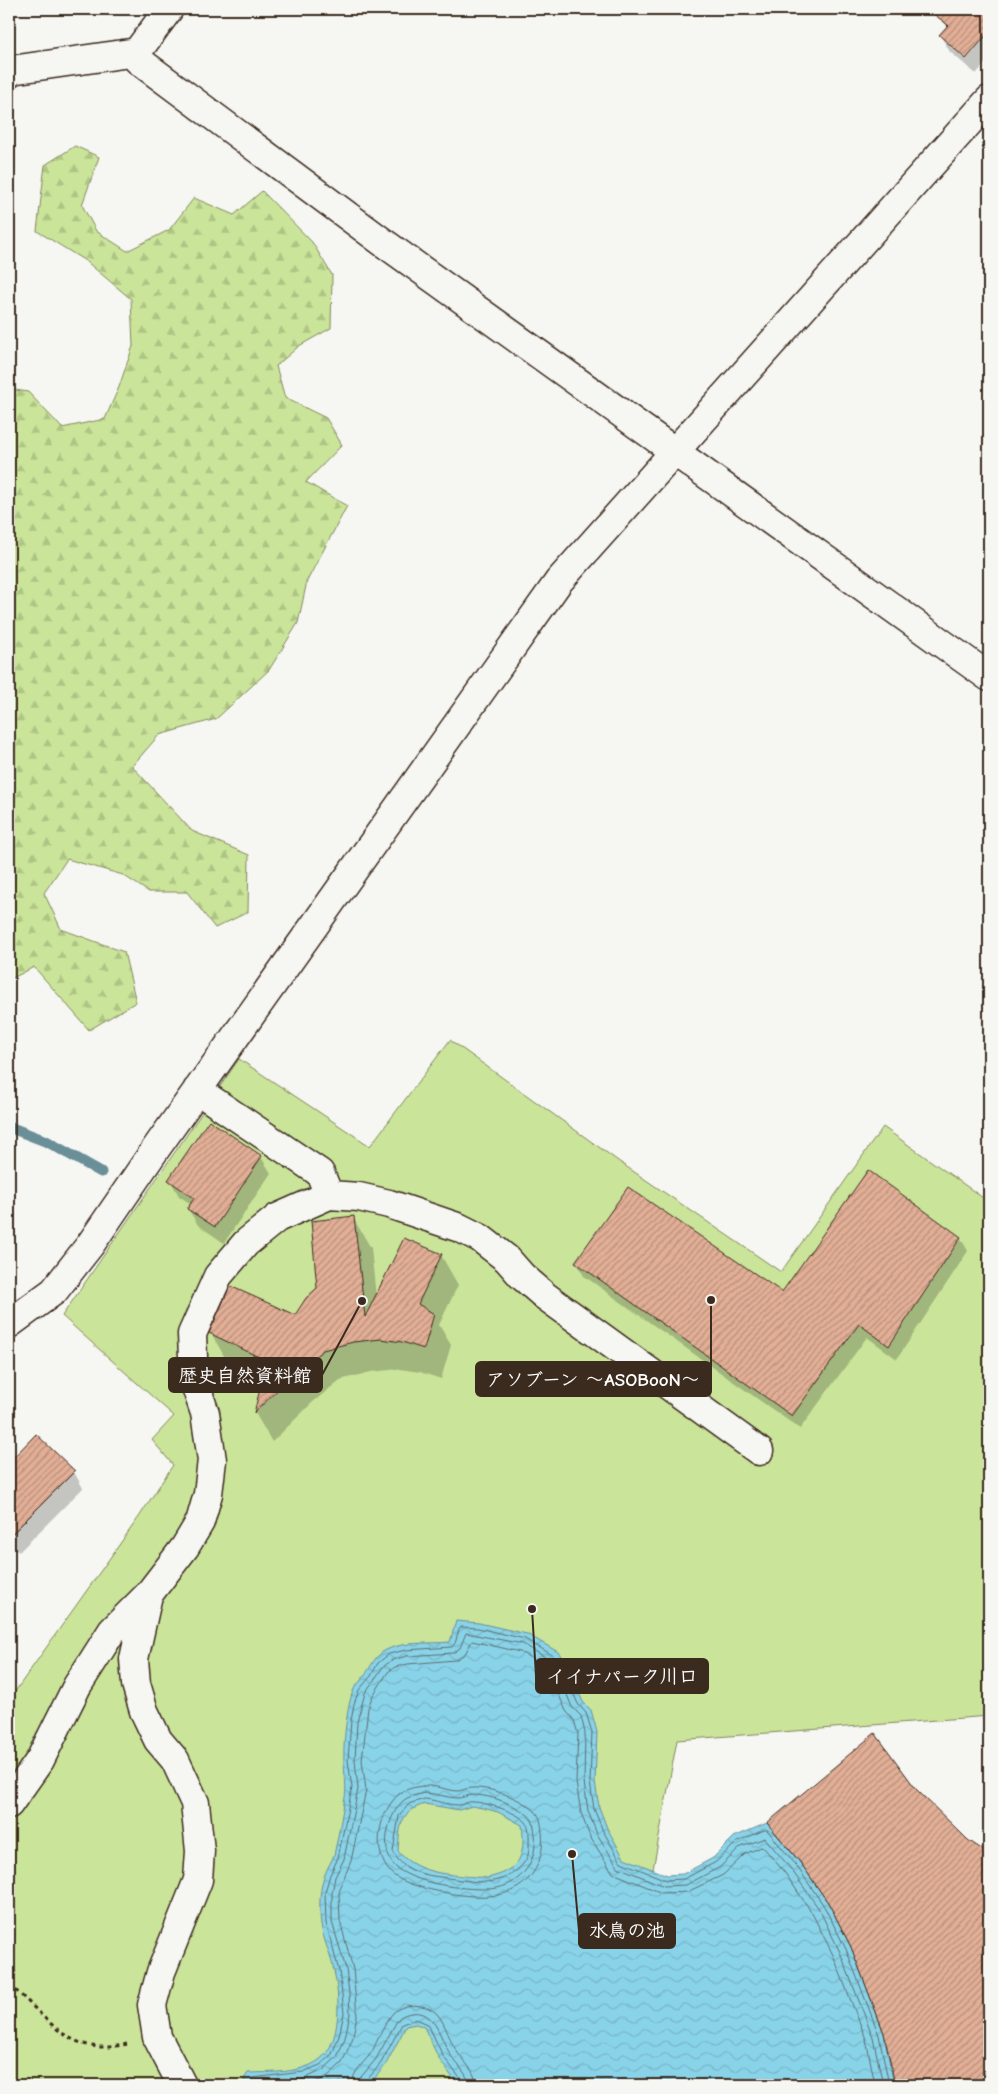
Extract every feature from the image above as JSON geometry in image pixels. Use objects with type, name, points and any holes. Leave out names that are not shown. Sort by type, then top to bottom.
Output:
[{"type":"street","points":[[169,9],[137,52],[138,60],[368,231],[989,677]]},
{"type":"street","points":[[9,73],[11,70],[137,52]]},
{"type":"street","points":[[9,1324],[54,1291],[90,1245],[197,1090],[559,581],[989,100]]},
{"type":"street","points":[[197,1090],[320,1173],[329,1195]]},
{"type":"street","points":[[9,1804],[40,1760],[77,1686],[112,1631],[148,1594],[185,1547],[200,1522],[208,1494],[212,1460],[205,1413],[194,1381],[192,1334],[218,1276],[246,1243],[278,1218],[329,1195],[359,1197],[389,1204],[460,1228],[480,1238],[507,1260],[545,1296],[759,1451]]},
{"type":"street","points":[[148,1594],[134,1659],[136,1684],[144,1711],[158,1740],[174,1760],[195,1803],[200,1851],[198,1880],[161,1972],[152,2006],[157,2037],[182,2085]]},
{"type":"path","points":[[9,1985],[21,1994],[50,2025],[76,2041],[104,2047],[121,2046],[157,2037]]},
{"type":"green space","points":[[75,146],[99,157],[82,205],[96,231],[127,251],[169,230],[194,198],[234,215],[262,191],[312,242],[332,275],[331,328],[299,346],[276,366],[285,398],[326,418],[342,445],[306,482],[347,506],[307,581],[298,623],[269,670],[216,719],[159,735],[132,766],[192,831],[249,855],[248,912],[215,928],[187,892],[149,892],[123,875],[67,859],[44,893],[61,929],[124,952],[136,1002],[89,1030],[34,967],[9,980],[9,389],[28,392],[62,428],[105,419],[119,387],[133,346],[131,299],[87,262],[37,231],[45,165]]},
{"type":"green space","points":[[450,1040],[621,1163],[781,1272],[883,1127],[986,1200],[989,1196],[989,1716],[677,1740],[613,2085],[9,2085],[9,1700],[139,1517],[173,1465],[152,1440],[174,1416],[62,1316],[239,1059],[370,1146]]},
{"type":"water","points":[[456,1621],[479,1623],[527,1634],[558,1652],[566,1663],[583,1702],[591,1710],[597,1732],[595,1782],[599,1807],[607,1828],[624,1858],[667,1875],[683,1874],[713,1858],[734,1837],[767,1823],[800,1862],[829,1904],[851,1947],[884,2033],[894,2085],[458,2085],[439,2059],[424,2027],[416,2024],[406,2026],[385,2066],[369,2085],[246,2085],[244,2079],[248,2073],[294,2070],[311,2065],[326,2053],[332,2043],[337,2019],[337,1993],[333,1965],[322,1930],[320,1897],[324,1878],[334,1855],[345,1797],[345,1734],[350,1702],[355,1687],[377,1657],[386,1650],[409,1644],[450,1642]],"holes":[[[425,1804],[459,1810],[472,1806],[487,1809],[498,1812],[522,1825],[523,1845],[521,1854],[514,1866],[507,1871],[487,1878],[451,1875],[427,1870],[406,1859],[398,1851],[402,1821],[410,1811]]]},
{"type":"building","points":[[927,9],[989,9],[989,32],[966,59],[939,35],[948,25]]},
{"type":"building","points":[[209,1120],[262,1156],[215,1227],[187,1209],[194,1198],[168,1180]]},
{"type":"building","points":[[868,1170],[961,1237],[889,1346],[859,1324],[792,1416],[575,1262],[628,1187],[782,1292]]},
{"type":"building","points":[[354,1216],[365,1317],[404,1238],[442,1254],[418,1304],[434,1314],[424,1349],[402,1342],[381,1339],[353,1342],[323,1350],[296,1372],[254,1413],[267,1361],[209,1333],[230,1286],[295,1315],[306,1298],[317,1288],[311,1221]]},
{"type":"building","points":[[36,1434],[75,1471],[9,1537],[9,1462]]},
{"type":"building","points":[[875,1733],[916,1789],[968,1840],[989,1854],[989,2085],[895,2085],[884,2033],[851,1947],[829,1904],[800,1862],[767,1823]]},
{"type":"waterway","points":[[9,1127],[48,1142],[101,1172]]},
{"type":"place","name":"アソブーン ～ASOBooN～","points":[[711,1300]]},
{"type":"place","name":"歴史自然資料館","points":[[362,1301]]},
{"type":"place","name":"イイナパーク川口","points":[[532,1609]]},
{"type":"place","name":"水鳥の池","points":[[572,1854]]}]
